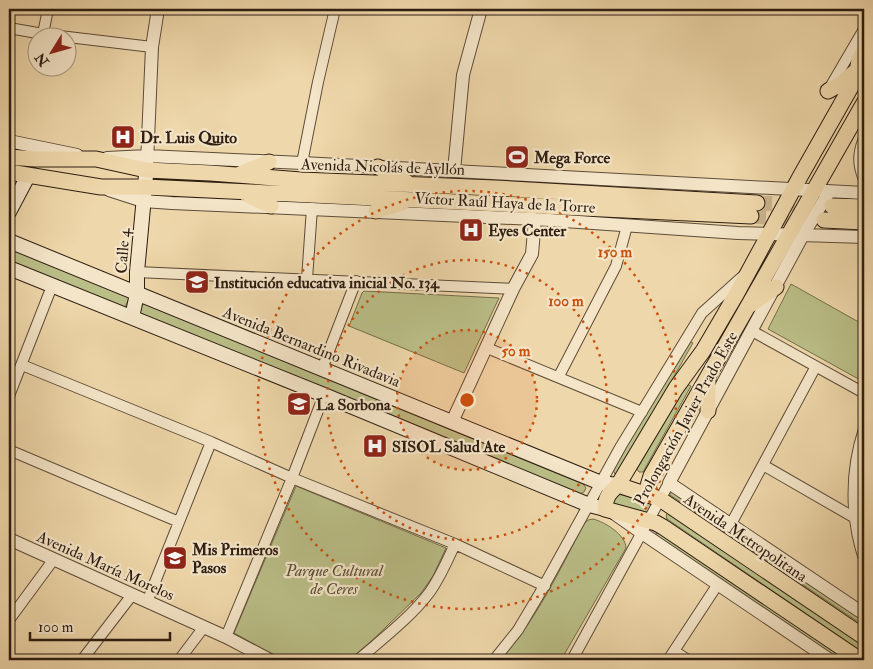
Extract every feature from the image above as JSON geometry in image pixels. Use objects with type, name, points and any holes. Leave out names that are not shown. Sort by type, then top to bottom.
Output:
[{"type":"main road","name":"Prolongación Javier Prado Este","points":[[608,510],[605,502],[607,495],[618,485],[676,388],[702,351],[748,272],[859,76],[859,60],[864,51]]},
{"type":"main road","points":[[828,91],[859,76]]},
{"type":"main road","name":"Prolongación Javier Prado Este","points":[[654,497],[648,486],[651,476],[788,234],[848,131],[862,111]]},
{"type":"main road","points":[[832,122],[848,131]]},
{"type":"main road","name":"Avenida Nicolás de Ayllón","points":[[9,157],[96,159],[147,163],[238,175],[411,192]]},
{"type":"main road","points":[[238,175],[269,162]]},
{"type":"main road","name":"Calle 4","points":[[132,317],[137,294],[137,272],[147,163]]},
{"type":"main road","points":[[376,211],[411,192],[378,167]]},
{"type":"main road","name":"Avenida Nicolás de Ayllón","points":[[9,172],[144,194],[411,192],[754,210]]},
{"type":"main road","points":[[9,212],[28,176]]},
{"type":"main road","points":[[238,192],[271,206]]},
{"type":"main road","points":[[831,199],[864,207]]},
{"type":"main road","points":[[824,220],[864,222]]},
{"type":"main road","name":"Avenida Bernardino Rivadavia","points":[[9,241],[601,483]]},
{"type":"main road","points":[[9,268],[324,395],[589,505],[608,510],[645,527],[663,527],[860,660]]},
{"type":"main road","points":[[747,307],[776,287]]},
{"type":"main road","points":[[708,375],[708,411]]},
{"type":"main road","name":"Avenida Metropolitana","points":[[601,483],[618,485],[654,497],[864,637]]},
{"type":"street","points":[[44,28],[48,9]]},
{"type":"street","points":[[147,163],[152,47],[158,9]]},
{"type":"street","points":[[302,163],[335,9]]},
{"type":"street","points":[[454,171],[463,75],[481,9]]},
{"type":"street","points":[[9,28],[28,31]]},
{"type":"street","points":[[828,91],[864,29]]},
{"type":"street","points":[[78,38],[152,47]]},
{"type":"street","points":[[9,141],[96,159]]},
{"type":"street","points":[[864,141],[860,150],[860,165],[864,177]]},
{"type":"street","name":"Víctor Raúl Haya de la Torre","points":[[147,163],[302,163],[813,191],[831,199],[864,193]]},
{"type":"street","name":"Víctor Raúl Haya de la Torre","points":[[144,194],[271,206],[535,219],[738,233],[864,237]]},
{"type":"street","name":"Prolongación Javier Prado Este","points":[[572,660],[645,527],[654,497],[669,482],[803,235],[831,199]]},
{"type":"street","points":[[307,279],[312,208]]},
{"type":"street","points":[[452,422],[513,289],[532,254],[535,219]]},
{"type":"street","points":[[559,376],[616,266],[627,226]]},
{"type":"street","points":[[137,272],[513,289]]},
{"type":"street","name":"Prolongación Javier Prado Este","points":[[494,660],[518,630],[545,586],[601,483],[702,313],[748,272]]},
{"type":"street","points":[[322,369],[356,281]]},
{"type":"street","points":[[9,396],[52,286]]},
{"type":"street","points":[[752,331],[815,368],[864,393]]},
{"type":"street","points":[[487,348],[559,376],[642,412]]},
{"type":"street","points":[[22,366],[211,442],[292,478],[455,544],[545,586]]},
{"type":"street","points":[[731,524],[815,368]]},
{"type":"street","points":[[226,637],[324,395]]},
{"type":"street","points":[[864,429],[856,465],[859,498],[855,518],[864,559]]},
{"type":"street","points":[[147,602],[211,442]]},
{"type":"street","points":[[9,450],[179,522]]},
{"type":"street","points":[[762,465],[855,518]]},
{"type":"street","name":"Avenida Metropolitana","points":[[669,482],[864,614]]},
{"type":"street","points":[[645,527],[718,584],[830,660]]},
{"type":"street","name":"Avenida María Morelos","points":[[9,539],[226,637],[270,660]]},
{"type":"street","points":[[358,660],[428,594],[443,570],[455,544]]},
{"type":"street","points":[[9,620],[54,559]]},
{"type":"street","points":[[668,660],[718,584]]},
{"type":"street","points":[[82,660],[132,595]]},
{"type":"street","points":[[179,660],[204,627]]},
{"type":"street","points":[[674,651],[688,660]]},
{"type":"green space","points":[[9,247],[129,299],[124,309],[9,262]]},
{"type":"green space","points":[[791,284],[864,325],[864,382],[768,329]]},
{"type":"green space","points":[[364,291],[499,298],[464,373],[349,326]]},
{"type":"green space","points":[[144,304],[583,484],[586,488],[580,494],[139,315],[140,306]]},
{"type":"green space","points":[[686,340],[693,343],[620,471],[615,474],[613,470]]},
{"type":"green space","points":[[687,384],[691,386],[643,472],[639,472],[637,469]]},
{"type":"green space","name":"Parque Cultural de Ceres","points":[[296,486],[446,548],[433,576],[421,593],[352,660],[280,660],[234,633]]},
{"type":"green space","points":[[670,490],[864,619],[864,626],[670,495]]},
{"type":"green space","points":[[618,494],[649,502],[651,505],[647,513],[613,504],[615,496]]},
{"type":"green space","points":[[668,513],[864,643],[864,653],[667,519],[666,515]]},
{"type":"green space","points":[[593,519],[603,523],[619,534],[623,538],[626,548],[561,660],[500,660],[536,612],[584,524],[588,520]]},
{"type":"green space","points":[[657,532],[848,660],[840,660],[655,536]]},
{"type":"tunnel","points":[[757,203],[816,205]]},
{"type":"tunnel","points":[[751,216],[809,220]]},
{"type":"place","name":"Dr. Luis Quito","points":[[123,137]]},
{"type":"place","name":"Mega Force","points":[[517,157]]},
{"type":"place","name":"Eyes Center","points":[[471,230]]},
{"type":"place","name":"Institución educativa inicial No. 134","points":[[197,282]]},
{"type":"place","name":"La Sorbona","points":[[299,404]]},
{"type":"place","name":"SISOL Salud Ate","points":[[375,446]]},
{"type":"place","name":"Mis Primeros Pasos","points":[[175,558]]}]
